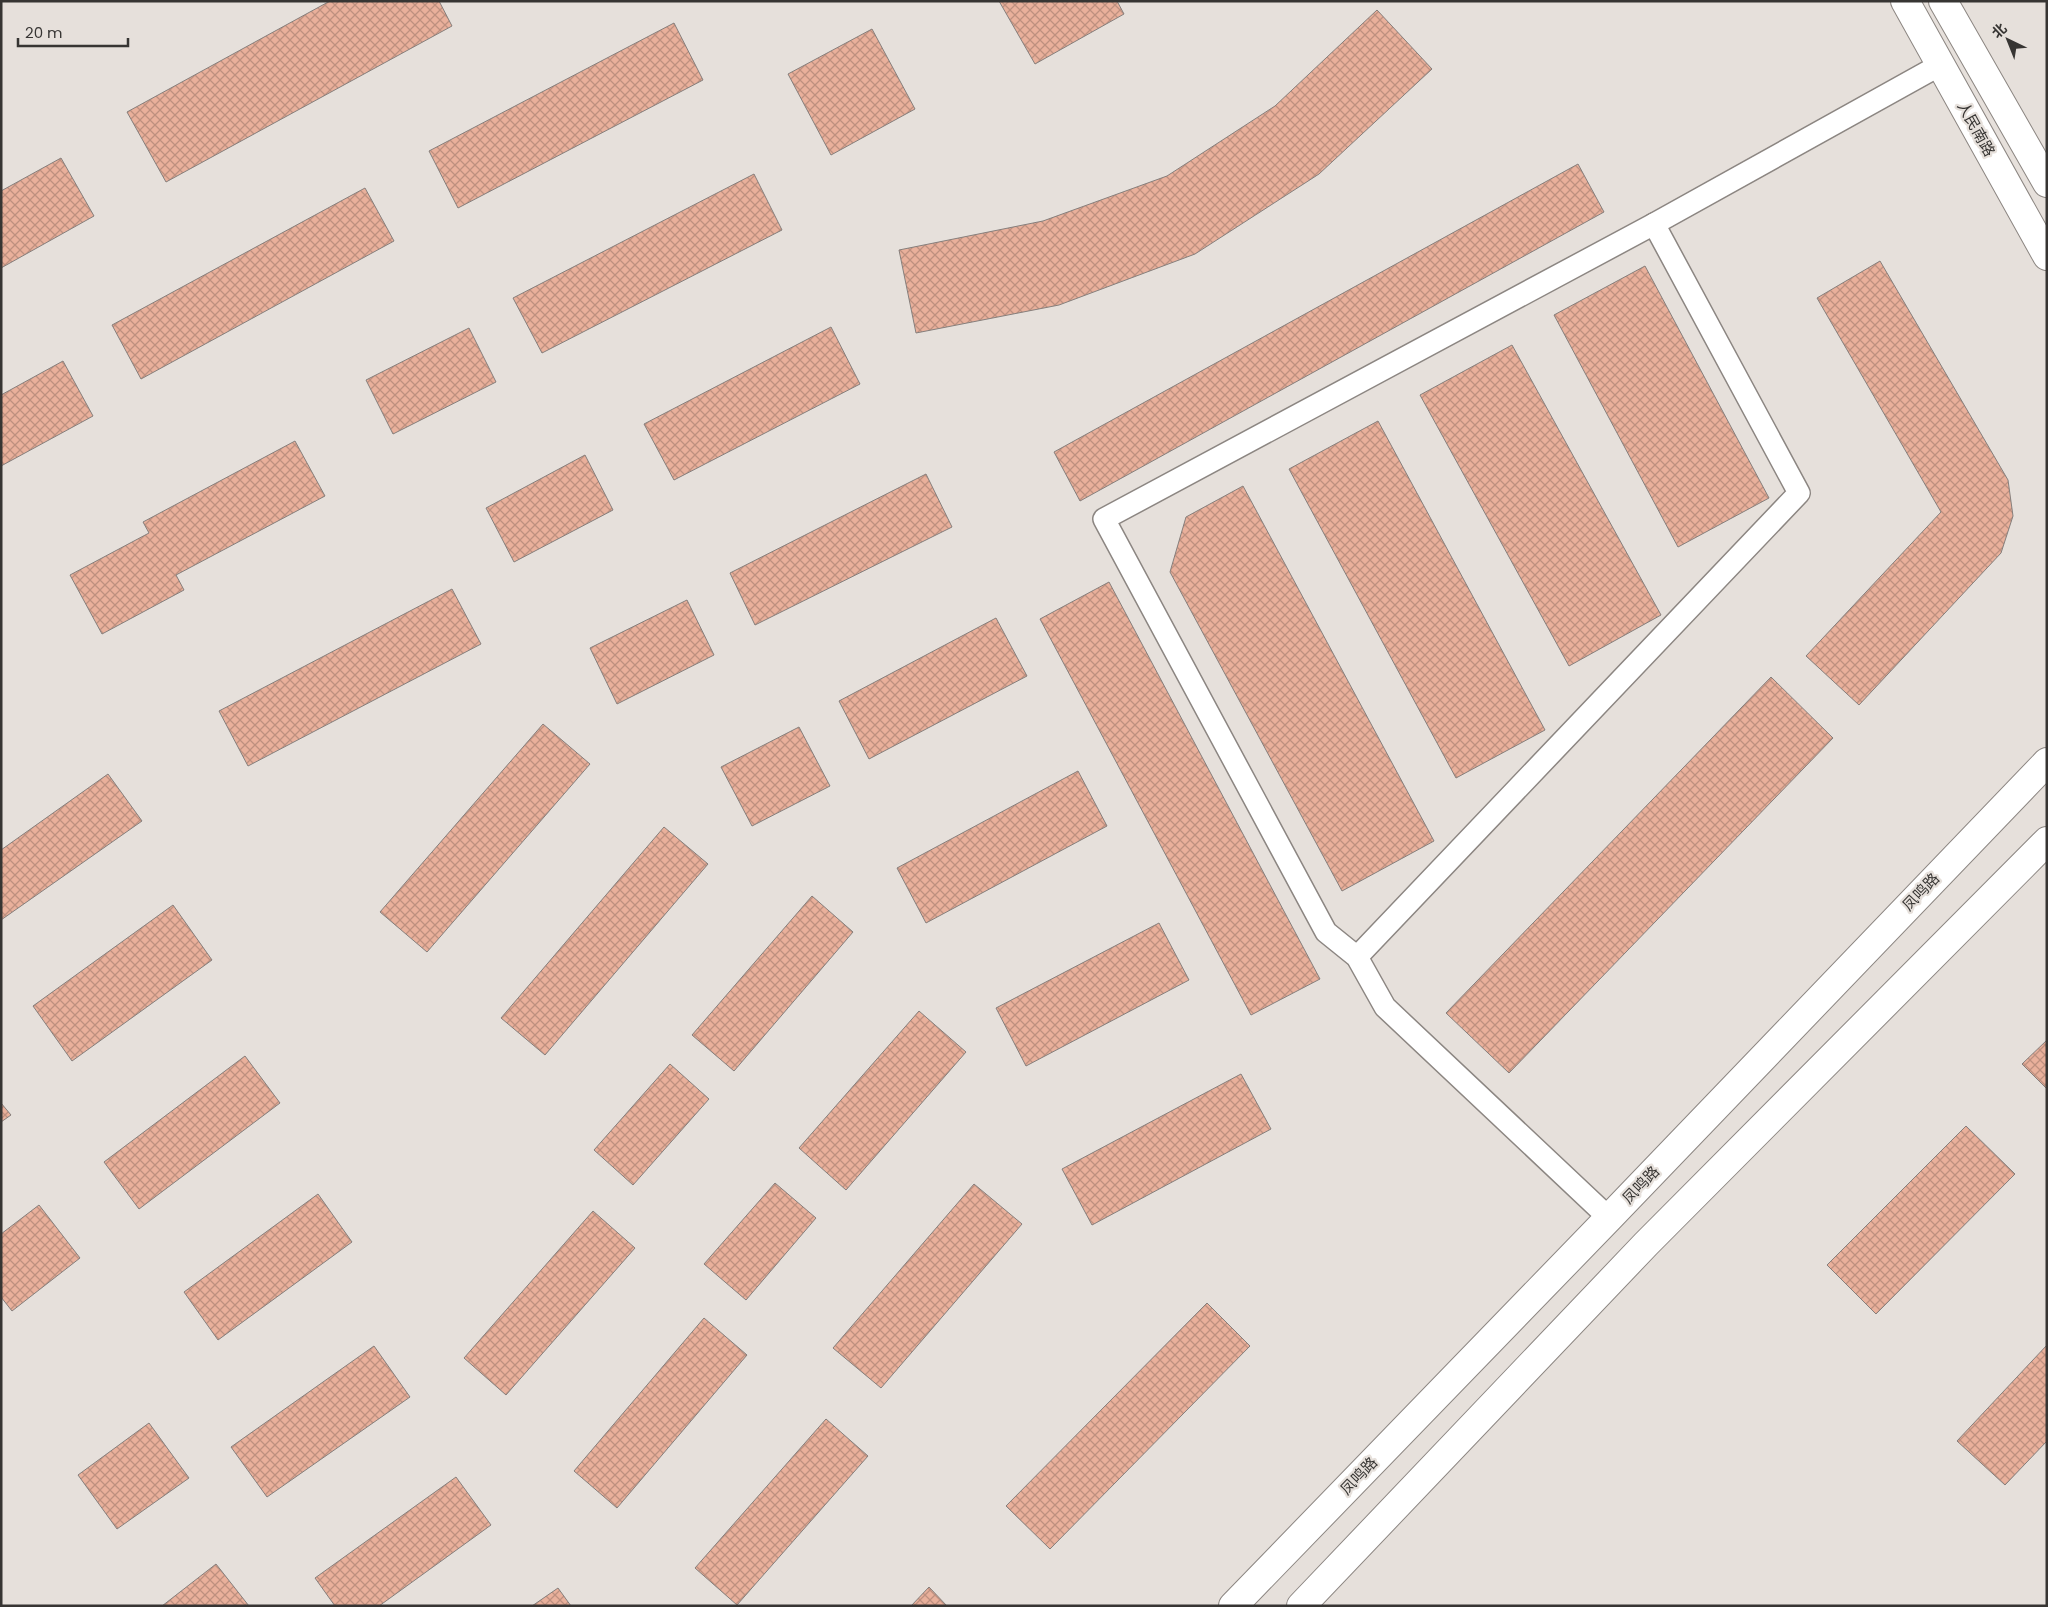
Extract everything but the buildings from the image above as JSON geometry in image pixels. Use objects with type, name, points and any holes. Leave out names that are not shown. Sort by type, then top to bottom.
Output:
[{"type":"street","name":"人民南路","points":[[1905,1],[2047,256]]},
{"type":"street","points":[[1943,1],[2047,183]]},
{"type":"street","name":"凤鸣路","points":[[1233,1606],[2047,762]]},
{"type":"street","points":[[1301,1606],[1646,1244],[2047,841]]},
{"type":"lane","points":[[1609,1218],[1385,1007],[1357,957],[1326,932],[1104,519],[1654,224],[1940,65]]},
{"type":"lane","points":[[1357,957],[1799,493],[1654,224]]}]
